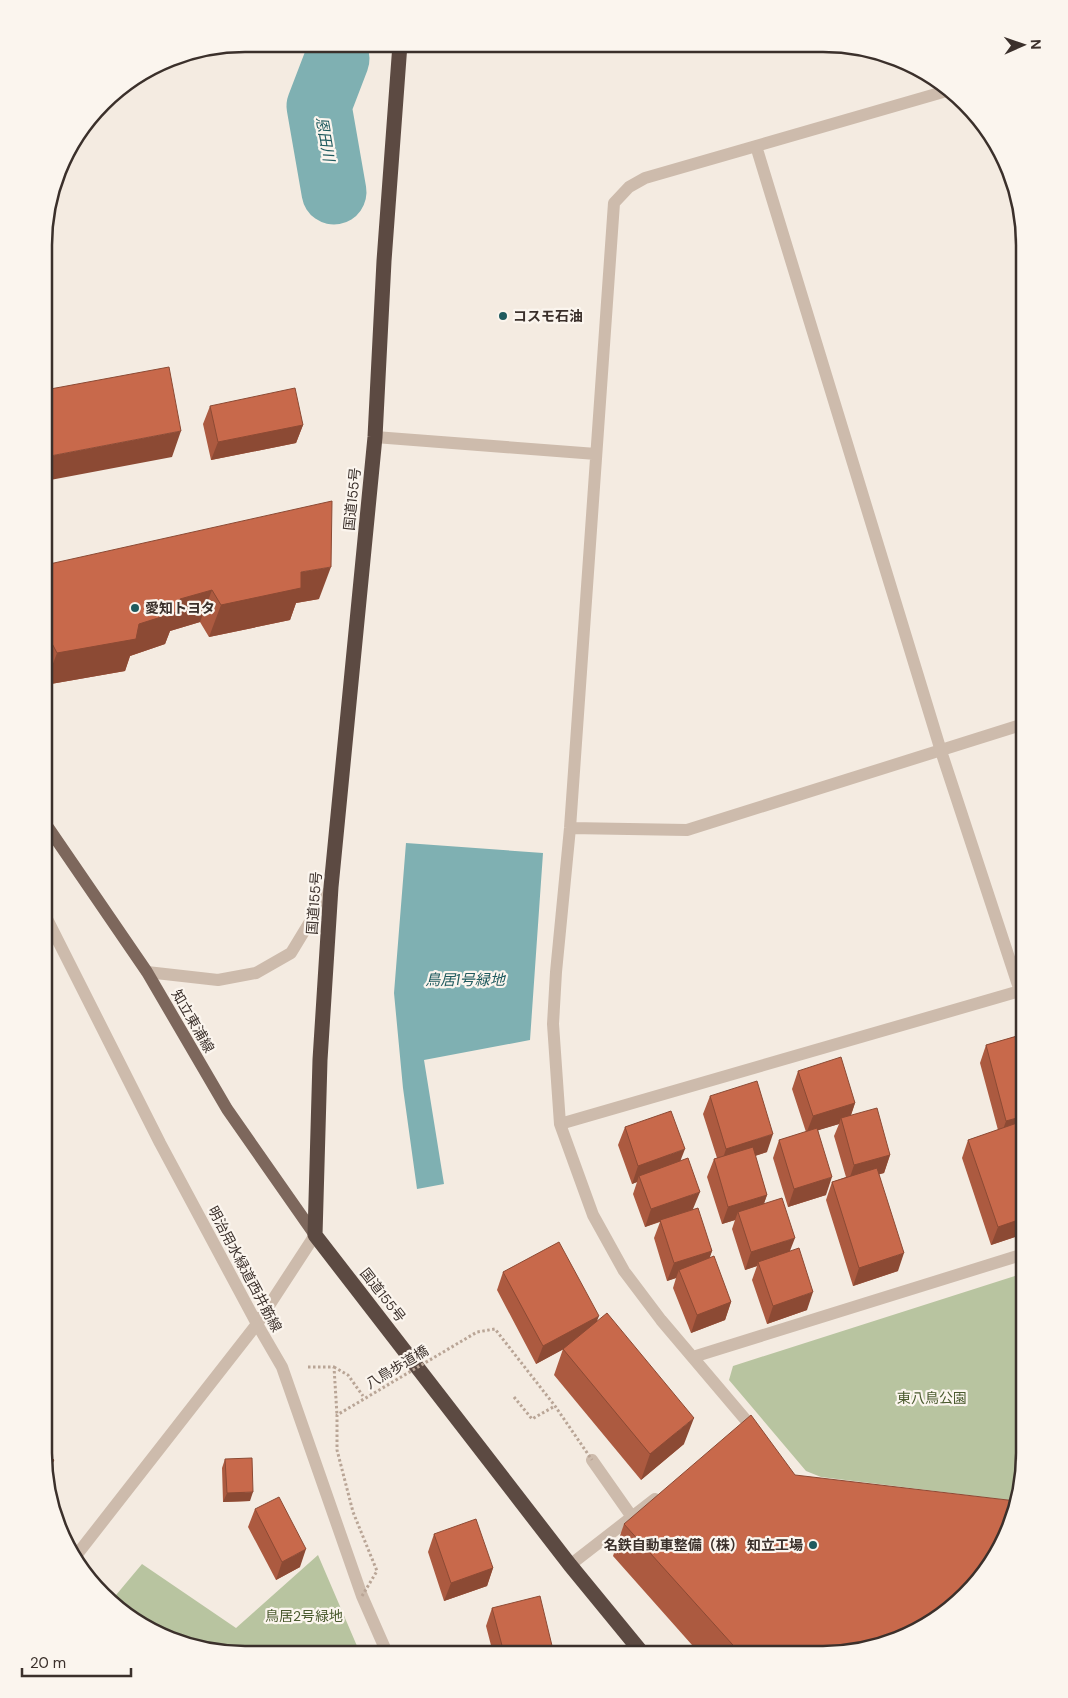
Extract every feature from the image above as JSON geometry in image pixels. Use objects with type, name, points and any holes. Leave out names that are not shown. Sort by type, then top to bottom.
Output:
[{"type":"highway","name":"国道155号","points":[[399,52],[384,261],[375,437],[331,887],[320,1060],[315,1234],[570,1565],[636,1646]]},
{"type":"main road","name":"知立東浦線","points":[[52,833],[147,972],[227,1110],[315,1234]]},
{"type":"street","points":[[761,1439],[745,1427],[694,1357],[661,1320],[624,1271],[593,1215],[560,1124],[553,1024],[556,972],[570,828],[614,203],[629,187],[645,178],[941,93]]},
{"type":"street","points":[[756,146],[941,751],[1016,978]]},
{"type":"street","points":[[375,437],[596,454]]},
{"type":"street","points":[[570,828],[687,830],[1016,727]]},
{"type":"street","points":[[147,972],[218,980],[256,973],[291,953],[331,887]]},
{"type":"street","name":"明治用水緑道西井筋線","points":[[52,929],[160,1143],[256,1324],[282,1367],[362,1596],[384,1646]]},
{"type":"street","points":[[560,1124],[1016,998]]},
{"type":"street","points":[[79,1551],[256,1324],[315,1234]]},
{"type":"street","points":[[694,1357],[1016,1256]]},
{"type":"street","points":[[592,1460],[632,1517]]},
{"type":"street","points":[[570,1565],[663,1492]]},
{"type":"path","name":"八鳥歩道橋","points":[[337,1415],[477,1332],[496,1329],[592,1460]]},
{"type":"path","points":[[334,1366],[337,1450],[353,1512],[377,1572],[362,1596]]},
{"type":"path","points":[[282,1367],[334,1366],[348,1374],[363,1396]]},
{"type":"path","points":[[514,1397],[532,1420],[554,1406]]},
{"type":"green space","name":"東八鳥公園","points":[[1016,1276],[1016,1453],[1010,1500],[821,1477],[806,1471],[729,1380],[733,1366]]},
{"type":"green space","name":"鳥居2号緑地","points":[[318,1555],[357,1646],[245,1646],[208,1642],[160,1626],[138,1613],[116,1596],[142,1564],[236,1628]]},
{"type":"water","name":"鳥居1号緑地","points":[[406,843],[543,853],[530,1040],[424,1060],[444,1184],[417,1189],[403,1088],[394,993]]},
{"type":"building","points":[[169,367],[181,431],[52,456],[52,389]]},
{"type":"building","points":[[295,388],[303,425],[218,442],[210,406]]},
{"type":"building","points":[[332,501],[331,567],[301,572],[301,588],[221,605],[212,590],[180,599],[177,612],[139,624],[136,639],[57,653],[52,643],[52,563]]},
{"type":"building","points":[[1016,1036],[1016,1118],[1006,1121],[986,1045]]},
{"type":"building","points":[[841,1057],[855,1103],[813,1116],[798,1071]]},
{"type":"building","points":[[757,1081],[773,1134],[726,1149],[710,1096]]},
{"type":"building","points":[[877,1108],[890,1155],[854,1165],[841,1118]]},
{"type":"building","points":[[671,1111],[685,1149],[638,1166],[625,1127]]},
{"type":"building","points":[[1016,1123],[1016,1221],[998,1227],[968,1140]]},
{"type":"building","points":[[817,1128],[832,1177],[794,1189],[779,1140]]},
{"type":"building","points":[[753,1147],[767,1195],[728,1207],[714,1159]]},
{"type":"building","points":[[688,1158],[700,1192],[651,1209],[639,1176]]},
{"type":"building","points":[[877,1168],[904,1253],[859,1268],[832,1182]]},
{"type":"building","points":[[782,1198],[795,1238],[751,1252],[738,1212]]},
{"type":"building","points":[[698,1208],[712,1251],[674,1263],[660,1220]]},
{"type":"building","points":[[559,1242],[599,1316],[543,1346],[503,1272]]},
{"type":"building","points":[[799,1248],[813,1292],[773,1306],[758,1262]]},
{"type":"building","points":[[714,1256],[731,1302],[697,1315],[679,1270]]},
{"type":"building","points":[[607,1313],[694,1418],[650,1454],[563,1349]]},
{"type":"building","name":"名鉄自動車整備（株） 知立工場","points":[[751,1415],[795,1475],[1010,1500],[1001,1527],[983,1560],[968,1580],[940,1606],[919,1620],[897,1631],[860,1642],[823,1646],[734,1646],[624,1524]]},
{"type":"building","points":[[252,1458],[253,1492],[227,1493],[225,1459]]},
{"type":"building","points":[[279,1497],[306,1549],[282,1562],[255,1509]]},
{"type":"building","points":[[476,1519],[493,1568],[451,1583],[434,1534]]},
{"type":"building","points":[[540,1596],[552,1646],[502,1646],[492,1608]]},
{"type":"waterway","name":"恩田川","points":[[334,192],[319,106],[337,59]]},
{"type":"place","name":"コスモ石油","points":[[503,316]]},
{"type":"place","name":"愛知トヨタ","points":[[135,608]]},
{"type":"place","name":"名鉄自動車整備（株） 知立工場","points":[[813,1545]]}]
